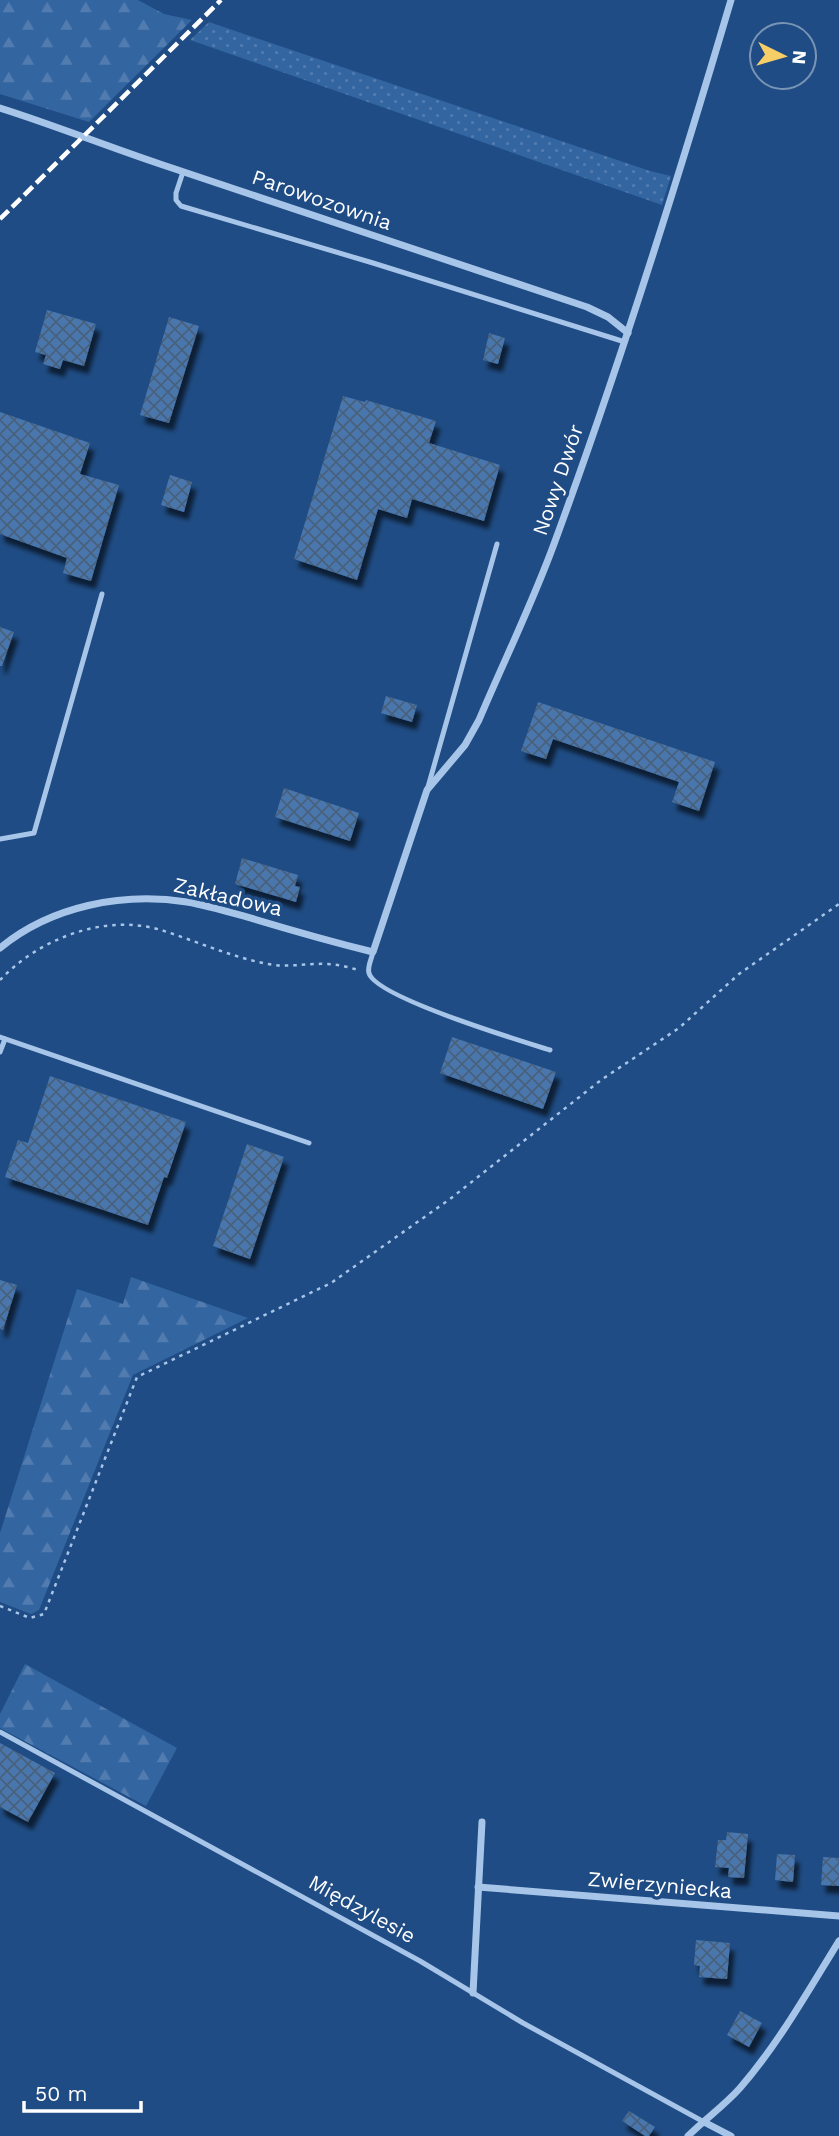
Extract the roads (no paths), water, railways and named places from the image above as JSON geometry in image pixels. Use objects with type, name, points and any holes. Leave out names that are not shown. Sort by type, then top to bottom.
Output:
[{"type":"street","name":"Nowy Dwór","points":[[373,952],[427,790],[466,745],[479,720],[553,547],[628,333],[680,172],[731,0]]},
{"type":"street","name":"Parowozownia","points":[[0,108],[587,307],[608,317],[628,333]]},
{"type":"street","name":"Zakładowa","points":[[0,948],[31,928],[83,907],[125,900],[157,899],[214,908],[373,952]]},
{"type":"street","points":[[473,1993],[482,1822]]},
{"type":"street","name":"Zwierzyniecka","points":[[478,1887],[839,1916]]},
{"type":"street","points":[[688,2136],[738,2091],[770,2050],[839,1941]]},
{"type":"street","name":"Międzylesie","points":[[704,2122],[731,2136]]},
{"type":"lane","points":[[183,172],[176,193],[176,200],[181,206],[625,342]]},
{"type":"lane","points":[[427,790],[497,544]]},
{"type":"lane","points":[[0,839],[34,832],[103,594]]},
{"type":"lane","points":[[373,952],[369,975],[387,991],[418,1005],[550,1050]]},
{"type":"lane","points":[[0,1052],[2,1038],[309,1143]]},
{"type":"lane","name":"Międzylesie","points":[[0,1732],[396,1948],[523,2023],[704,2122]]},
{"type":"railway","points":[[0,219],[221,0]]}]
